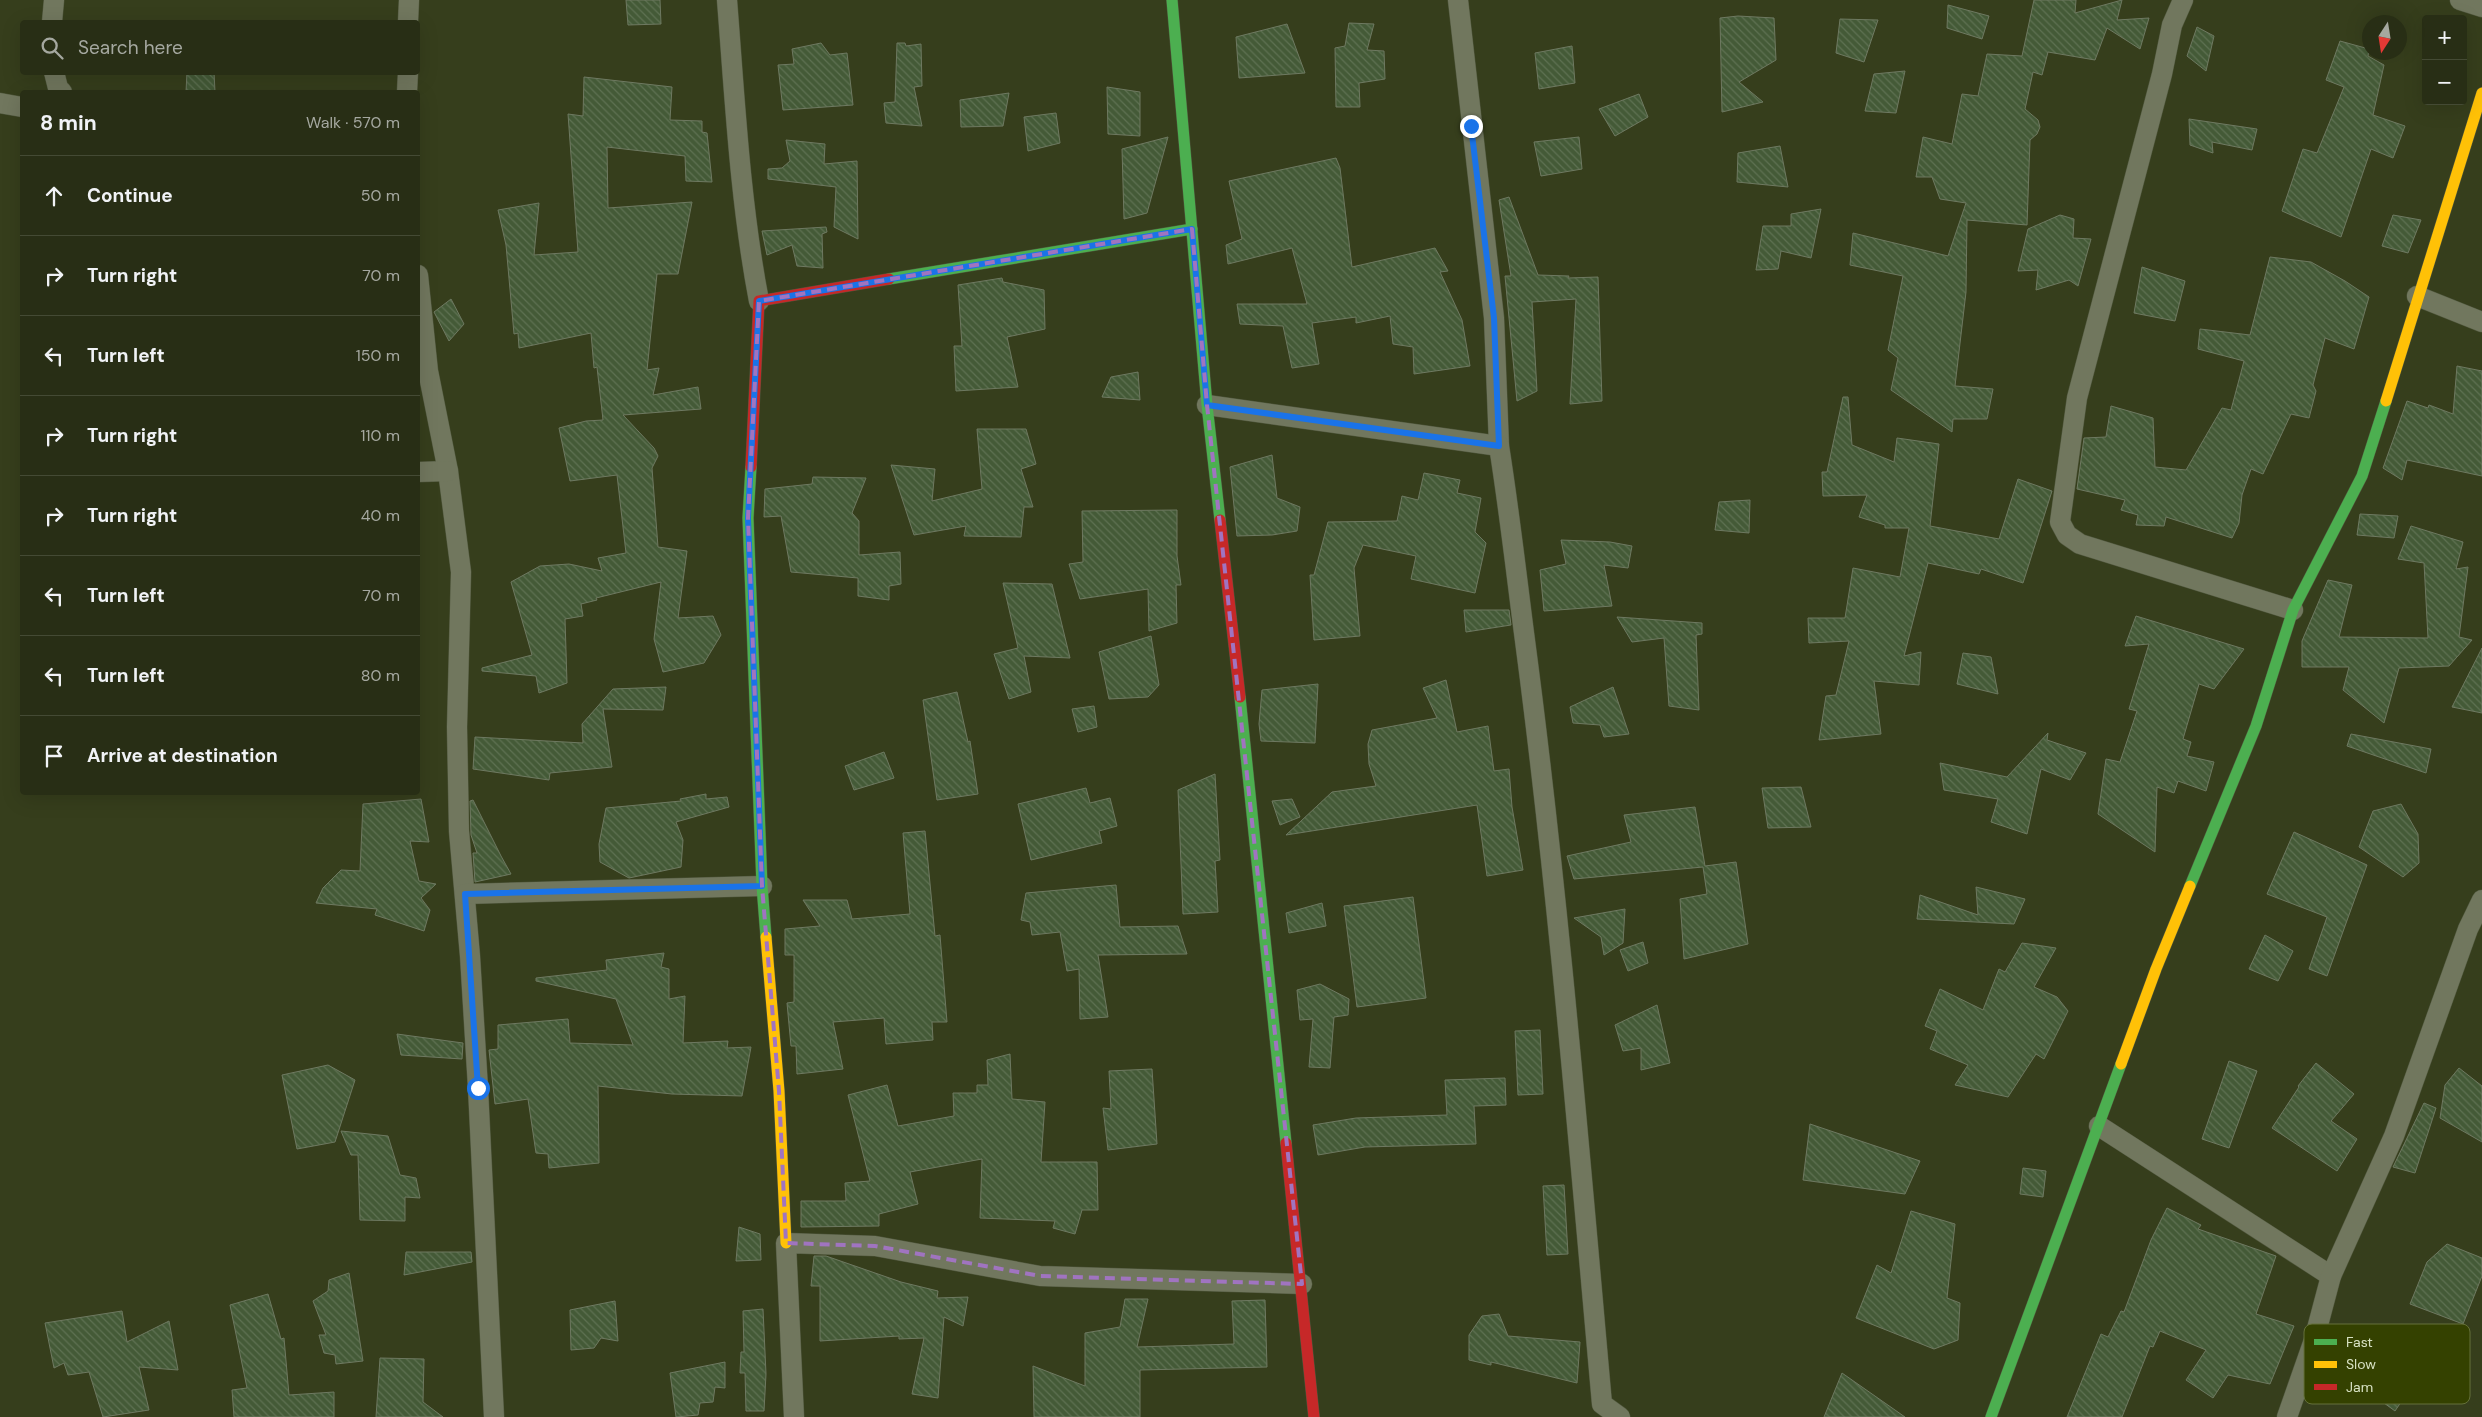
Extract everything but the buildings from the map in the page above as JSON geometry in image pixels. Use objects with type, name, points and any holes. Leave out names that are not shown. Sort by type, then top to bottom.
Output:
[{"type":"street","points":[[52,20],[54,0]]},
{"type":"street","points":[[408,20],[409,0]]},
{"type":"street","points":[[727,0],[738,145],[750,257],[759,301],[748,518],[762,886],[779,1091],[794,1417]]},
{"type":"street","points":[[1172,0],[1207,405],[1245,743],[1302,1284],[1314,1417]]},
{"type":"street","points":[[1458,0],[1494,318],[1499,446],[1510,516],[1540,753],[1572,1061],[1602,1404],[1620,1417]]},
{"type":"street","points":[[2182,0],[2172,25],[2162,74],[2077,398],[2060,522],[2067,535],[2080,544],[2293,610]]},
{"type":"street","points":[[2460,0],[2482,7]]},
{"type":"street","points":[[55,75],[60,90]]},
{"type":"street","points":[[407,90],[408,75]]},
{"type":"street","points":[[1991,1417],[2156,969],[2256,726],[2293,610],[2362,476],[2482,94]]},
{"type":"street","points":[[0,103],[20,107]]},
{"type":"street","points":[[759,301],[1192,229]]},
{"type":"street","points":[[420,294],[428,370],[448,471],[460,572],[459,831],[478,1088],[494,1417]]},
{"type":"street","points":[[2417,296],[2482,322]]},
{"type":"street","points":[[1207,405],[1499,446]]},
{"type":"street","points":[[420,472],[448,471]]},
{"type":"street","points":[[465,894],[762,886]]},
{"type":"street","points":[[2318,1324],[2331,1276],[2394,1136],[2468,929],[2482,900]]},
{"type":"street","points":[[2099,1126],[2331,1276]]},
{"type":"street","points":[[786,1243],[875,1246],[1040,1276],[1302,1284]]},
{"type":"street","points":[[2287,1417],[2304,1369]]},
{"type":"highlighted area","points":[[1192,229],[1207,405],[1302,1284],[1040,1276],[875,1246],[786,1243],[779,1091],[762,886],[748,518],[759,301]]},
{"type":"traffic: fast","points":[[1172,0],[1207,405],[1220,520]]},
{"type":"traffic: fast","points":[[889,279],[1192,229]]},
{"type":"traffic: fast","points":[[2190,886],[2256,726],[2293,610],[2362,476],[2386,401]]},
{"type":"traffic: fast","points":[[751,467],[748,518],[762,886],[766,937]]},
{"type":"traffic: fast","points":[[1240,697],[1286,1143]]},
{"type":"traffic: fast","points":[[1991,1417],[2121,1064]]},
{"type":"traffic: slow","points":[[2386,401],[2482,93]]},
{"type":"traffic: slow","points":[[2121,1064],[2156,969],[2190,886]]},
{"type":"traffic: slow","points":[[766,937],[779,1091],[786,1243]]},
{"type":"traffic: jam","points":[[751,467],[759,301],[889,279]]},
{"type":"traffic: jam","points":[[1220,520],[1240,697]]},
{"type":"traffic: jam","points":[[1286,1143],[1314,1417]]},
{"type":"route","points":[[478,1088],[465,894],[762,886],[748,518],[759,301],[848,288],[1192,229],[1207,405],[1499,446],[1494,318],[1471,126]]}]
